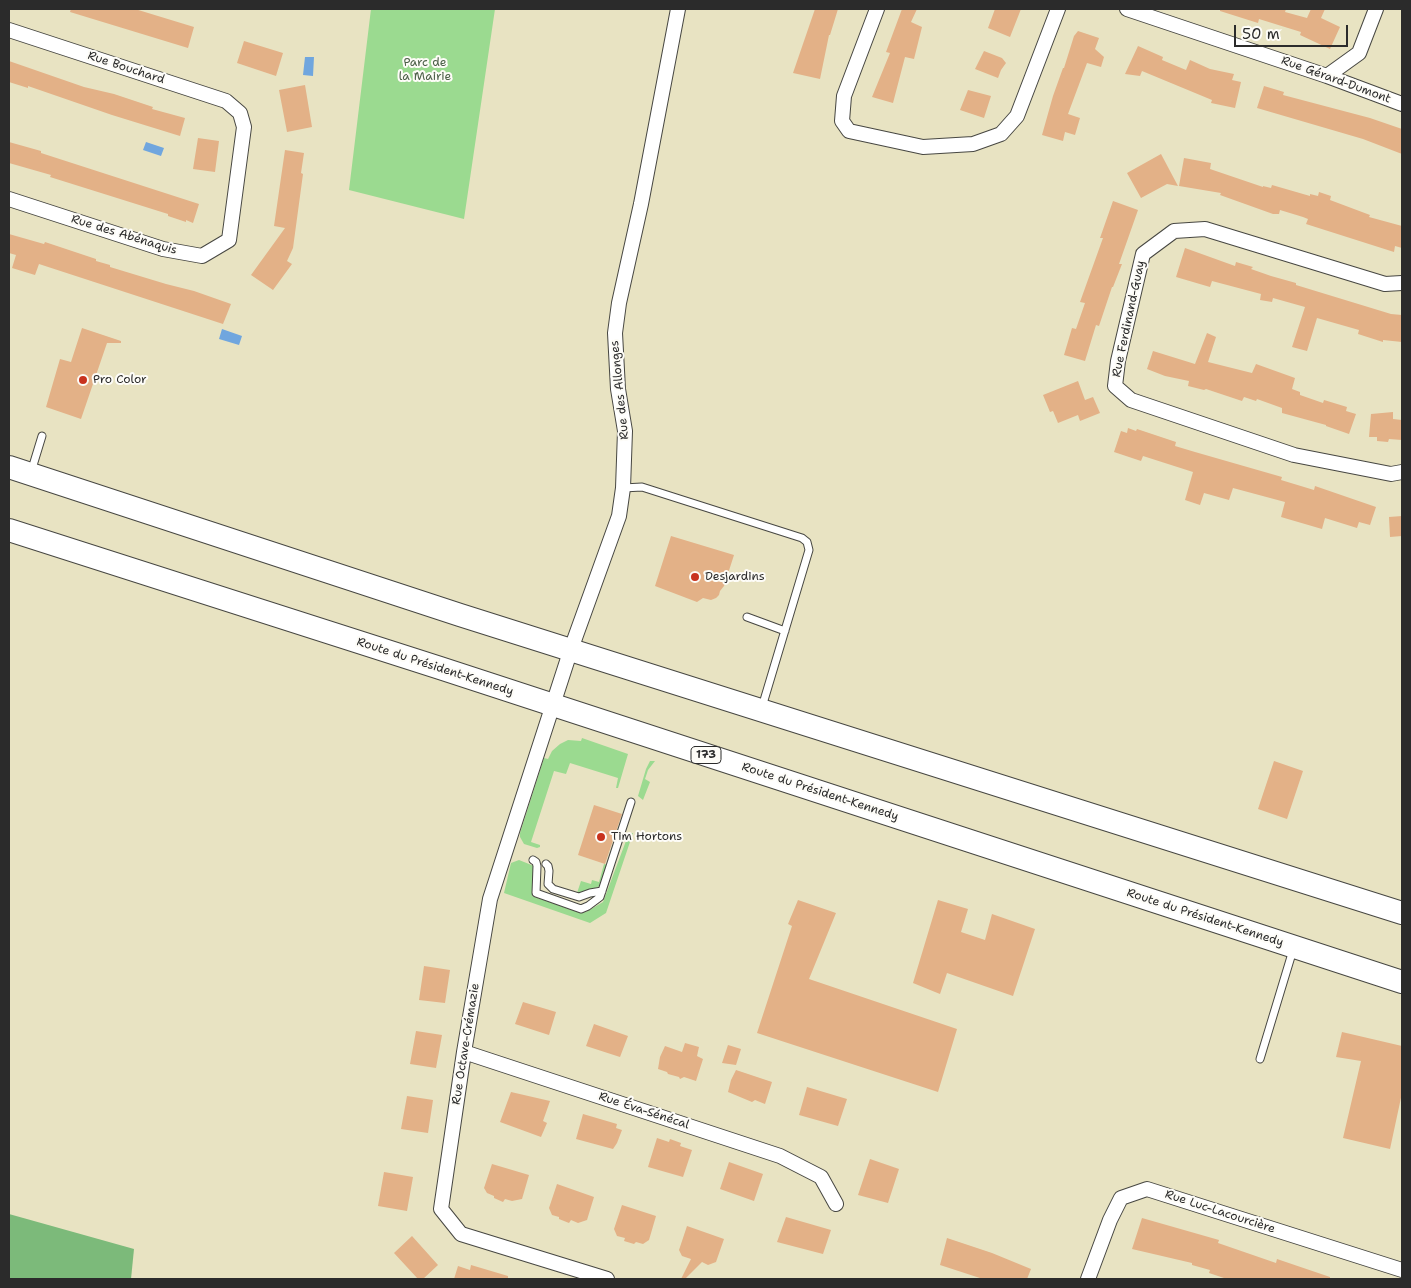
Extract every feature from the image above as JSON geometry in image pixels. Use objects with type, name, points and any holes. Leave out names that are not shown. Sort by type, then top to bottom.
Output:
[{"type":"main road","points":[[9,467],[460,615],[1402,913]]},
{"type":"main road","name":"Route du Président-Kennedy","points":[[9,530],[1402,982]]},
{"type":"street","name":"Rue des Allonges","points":[[570,649],[619,516],[624,488],[625,430],[618,389],[614,333],[678,9]]},
{"type":"street","points":[[877,9],[844,96],[842,121],[849,132],[923,147],[973,144],[1001,134],[1017,116],[1058,9]]},
{"type":"street","name":"Rue Gérard-Dumont","points":[[1127,9],[1327,76],[1402,104]]},
{"type":"street","points":[[1327,76],[1359,53],[1376,9]]},
{"type":"street","name":"Rue Bouchard","points":[[9,30],[226,101],[240,113]]},
{"type":"street","name":"Rue des Abénaquis","points":[[9,199],[164,249],[202,256],[230,240],[244,127],[240,113]]},
{"type":"street","name":"Rue Ferdinand-Guay","points":[[1402,283],[1385,284],[1205,229],[1174,231],[1143,254],[1118,362],[1115,386],[1131,400],[1294,455],[1391,474],[1402,472]]},
{"type":"street","name":"Rue Octave-Crémazie","points":[[570,649],[490,899],[464,1052],[441,1209],[461,1234],[606,1279]]},
{"type":"street","name":"Rue Éva-Sénécal","points":[[464,1052],[780,1156],[821,1177],[836,1204]]},
{"type":"street","name":"Rue Luc-Lacourcière","points":[[1088,1279],[1110,1220],[1121,1198],[1147,1189],[1402,1270]]},
{"type":"lane","points":[[30,474],[42,436]]},
{"type":"lane","points":[[624,488],[642,486],[802,538],[807,542],[809,550],[761,710]]},
{"type":"lane","points":[[748,618],[784,631]]},
{"type":"lane","points":[[533,860],[537,866],[535,888],[536,893],[539,895],[581,909],[595,901],[600,897],[632,802]]},
{"type":"lane","points":[[546,864],[549,871],[548,884],[553,889],[579,897],[602,891]]},
{"type":"lane","points":[[1260,1059],[1294,947]]},
{"type":"green space","name":"Parc de la Mairie","points":[[371,9],[495,9],[464,219],[349,190]]},
{"type":"green space","points":[[582,738],[628,754],[618,788],[616,788],[618,778],[570,763],[566,774],[554,771],[531,842],[540,845],[540,847],[537,848],[524,844],[520,833],[544,758],[548,759],[552,751],[560,744],[568,740],[581,741]]},
{"type":"green space","points":[[650,761],[655,761],[648,770],[645,779],[650,782],[643,800],[638,796]]},
{"type":"green space","points":[[629,833],[633,833],[606,913],[590,923],[504,893],[511,863],[519,860],[534,866],[532,896],[580,913],[586,912],[603,902]]},
{"type":"green space","points":[[604,864],[608,865],[600,886],[577,893],[581,881],[591,884],[592,880],[599,882]]},
{"type":"green space","points":[[9,1214],[134,1249],[131,1279],[9,1279]]},
{"type":"water","points":[[305,57],[314,57],[313,76],[303,75]]},
{"type":"water","points":[[146,142],[164,148],[161,156],[143,150]]},
{"type":"water","points":[[222,329],[242,336],[239,345],[219,339]]},
{"type":"building","points":[[71,9],[135,9],[194,27],[188,48],[70,12]]},
{"type":"building","points":[[815,9],[838,9],[829,35],[820,79],[793,73]]},
{"type":"building","points":[[902,9],[917,9],[911,22],[922,27],[914,59],[905,57],[893,103],[872,97],[890,53],[886,52]]},
{"type":"building","points":[[995,9],[1021,9],[1010,37],[988,28]]},
{"type":"building","points":[[1220,9],[1286,9],[1285,12],[1307,18],[1311,9],[1325,9],[1321,18],[1340,27],[1330,49],[1300,35],[1301,32],[1259,19],[1258,23],[1220,11]]},
{"type":"building","points":[[1078,31],[1099,38],[1095,49],[1104,57],[1101,67],[1087,63],[1068,114],[1080,118],[1075,135],[1065,132],[1063,141],[1042,135],[1053,96],[1074,36]]},
{"type":"building","points":[[244,41],[283,53],[276,76],[237,63]]},
{"type":"building","points":[[1138,46],[1163,57],[1162,60],[1186,70],[1190,60],[1210,69],[1234,74],[1232,80],[1241,82],[1235,108],[1211,103],[1212,100],[1142,71],[1140,76],[1125,74]]},
{"type":"building","points":[[984,51],[1002,58],[1006,63],[998,78],[975,69]]},
{"type":"building","points":[[9,61],[84,87],[114,94],[153,107],[152,109],[185,118],[180,136],[28,86],[28,88],[9,82]]},
{"type":"building","points":[[305,85],[312,127],[287,132],[279,90]]},
{"type":"building","points":[[1264,86],[1284,92],[1283,95],[1370,118],[1402,129],[1402,154],[1363,139],[1257,108]]},
{"type":"building","points":[[968,90],[991,96],[984,118],[960,110]]},
{"type":"building","points":[[198,138],[219,141],[215,172],[193,169]]},
{"type":"building","points":[[9,142],[199,204],[193,223],[50,177],[51,175],[9,163]]},
{"type":"building","points":[[285,150],[304,153],[301,173],[303,174],[293,248],[287,261],[292,264],[273,290],[251,275],[285,228],[274,226]]},
{"type":"building","points":[[1161,154],[1178,186],[1167,184],[1141,198],[1127,173]]},
{"type":"building","points":[[1184,158],[1211,163],[1210,169],[1263,187],[1271,188],[1272,185],[1310,196],[1310,194],[1318,196],[1319,192],[1331,196],[1330,200],[1370,215],[1369,217],[1402,226],[1402,248],[1395,246],[1394,252],[1306,224],[1308,219],[1303,217],[1280,210],[1279,214],[1273,214],[1220,195],[1221,193],[1179,186]]},
{"type":"building","points":[[1113,201],[1138,210],[1119,264],[1122,264],[1099,326],[1096,325],[1085,361],[1064,355],[1072,328],[1076,329],[1085,303],[1080,302],[1103,238],[1100,238]]},
{"type":"building","points":[[9,234],[44,244],[45,242],[96,259],[96,261],[110,265],[110,267],[194,291],[231,304],[223,324],[39,264],[35,275],[12,268],[16,255],[9,253]]},
{"type":"building","points":[[1185,248],[1235,266],[1236,262],[1253,267],[1251,269],[1296,283],[1296,285],[1391,314],[1402,315],[1402,342],[1383,340],[1383,342],[1358,334],[1359,330],[1317,318],[1307,351],[1292,347],[1305,307],[1273,298],[1272,302],[1260,300],[1261,294],[1212,281],[1210,287],[1176,277]]},
{"type":"building","points":[[82,328],[121,341],[121,343],[107,343],[81,419],[46,407],[60,359],[71,362]]},
{"type":"building","points":[[1207,333],[1216,337],[1208,362],[1252,373],[1256,364],[1295,378],[1292,389],[1300,392],[1300,395],[1323,403],[1324,400],[1347,407],[1346,411],[1356,414],[1349,434],[1326,425],[1282,413],[1282,408],[1257,399],[1256,401],[1244,397],[1242,401],[1206,389],[1188,386],[1189,381],[1165,376],[1147,369],[1153,351],[1195,364]]},
{"type":"building","points":[[1078,381],[1085,400],[1093,397],[1100,413],[1080,421],[1078,415],[1058,423],[1053,411],[1050,412],[1043,395]]},
{"type":"building","points":[[1393,412],[1393,419],[1402,420],[1402,440],[1389,439],[1388,442],[1377,441],[1377,437],[1369,437],[1371,414]]},
{"type":"building","points":[[1128,428],[1136,431],[1137,429],[1176,442],[1175,446],[1282,477],[1281,480],[1314,490],[1315,486],[1376,507],[1370,525],[1359,522],[1357,528],[1325,518],[1322,529],[1281,517],[1285,502],[1233,488],[1229,500],[1204,493],[1200,505],[1185,500],[1193,472],[1143,456],[1141,461],[1114,452],[1121,431],[1127,433]]},
{"type":"building","points":[[1402,516],[1402,536],[1390,537],[1389,517]]},
{"type":"building","points":[[671,536],[734,555],[724,586],[716,598],[711,600],[703,598],[697,602],[655,586]]},
{"type":"building","points":[[1274,761],[1303,771],[1287,819],[1258,809]]},
{"type":"building","points":[[594,805],[622,814],[605,864],[578,855]]},
{"type":"building","points":[[798,900],[836,913],[809,979],[957,1029],[938,1092],[757,1033],[792,926],[788,924]]},
{"type":"building","points":[[938,900],[968,909],[961,932],[985,940],[992,914],[1035,929],[1013,996],[947,973],[940,994],[913,983]]},
{"type":"building","points":[[424,966],[450,970],[445,1003],[419,1000]]},
{"type":"building","points":[[523,1002],[556,1012],[549,1035],[515,1024]]},
{"type":"building","points":[[594,1024],[628,1036],[620,1057],[586,1046]]},
{"type":"building","points":[[416,1031],[442,1035],[436,1068],[410,1064]]},
{"type":"building","points":[[1342,1032],[1402,1046],[1402,1093],[1390,1149],[1343,1138],[1361,1061],[1336,1057]]},
{"type":"building","points":[[685,1043],[699,1047],[697,1056],[703,1059],[696,1081],[684,1077],[680,1079],[658,1069],[660,1057],[665,1046],[682,1052]]},
{"type":"building","points":[[728,1045],[741,1049],[736,1065],[722,1063]]},
{"type":"building","points":[[736,1070],[772,1082],[765,1104],[755,1100],[752,1102],[728,1092]]},
{"type":"building","points":[[807,1087],[847,1099],[838,1126],[799,1115]]},
{"type":"building","points":[[511,1092],[550,1101],[543,1121],[547,1123],[541,1137],[500,1122]]},
{"type":"building","points":[[407,1096],[433,1100],[428,1133],[401,1129]]},
{"type":"building","points":[[583,1114],[617,1124],[616,1128],[622,1130],[613,1149],[576,1139]]},
{"type":"building","points":[[657,1138],[669,1142],[670,1139],[681,1143],[680,1146],[692,1150],[683,1177],[648,1167]]},
{"type":"building","points":[[870,1159],[899,1169],[888,1203],[858,1195]]},
{"type":"building","points":[[729,1162],[763,1174],[754,1201],[720,1189]]},
{"type":"building","points":[[492,1164],[529,1175],[522,1199],[512,1201],[505,1199],[503,1202],[487,1193],[484,1188]]},
{"type":"building","points":[[384,1172],[413,1177],[407,1211],[378,1206]]},
{"type":"building","points":[[557,1184],[594,1197],[587,1220],[578,1223],[571,1220],[569,1223],[552,1215],[549,1208]]},
{"type":"building","points":[[622,1205],[656,1216],[649,1240],[643,1244],[624,1241],[625,1238],[617,1236],[614,1229]]},
{"type":"building","points":[[786,1217],[831,1230],[823,1254],[777,1242]]},
{"type":"building","points":[[1142,1218],[1219,1240],[1218,1243],[1276,1263],[1277,1259],[1330,1277],[1330,1279],[1227,1279],[1209,1273],[1210,1270],[1192,1265],[1192,1263],[1132,1249]]},
{"type":"building","points":[[687,1226],[724,1239],[716,1262],[708,1265],[702,1262],[685,1279],[681,1279],[691,1259],[682,1256],[679,1250]]},
{"type":"building","points":[[412,1236],[438,1265],[423,1279],[418,1279],[394,1253]]},
{"type":"building","points":[[947,1238],[992,1253],[1031,1269],[1027,1279],[983,1279],[940,1265]]},
{"type":"building","points":[[471,1265],[508,1276],[508,1279],[454,1279],[458,1266],[470,1270]]},
{"type":"place","name":"Pro Color","points":[[83,380]]},
{"type":"place","name":"Desjardins","points":[[695,577]]},
{"type":"place","name":"Tim Hortons","points":[[601,837]]}]
